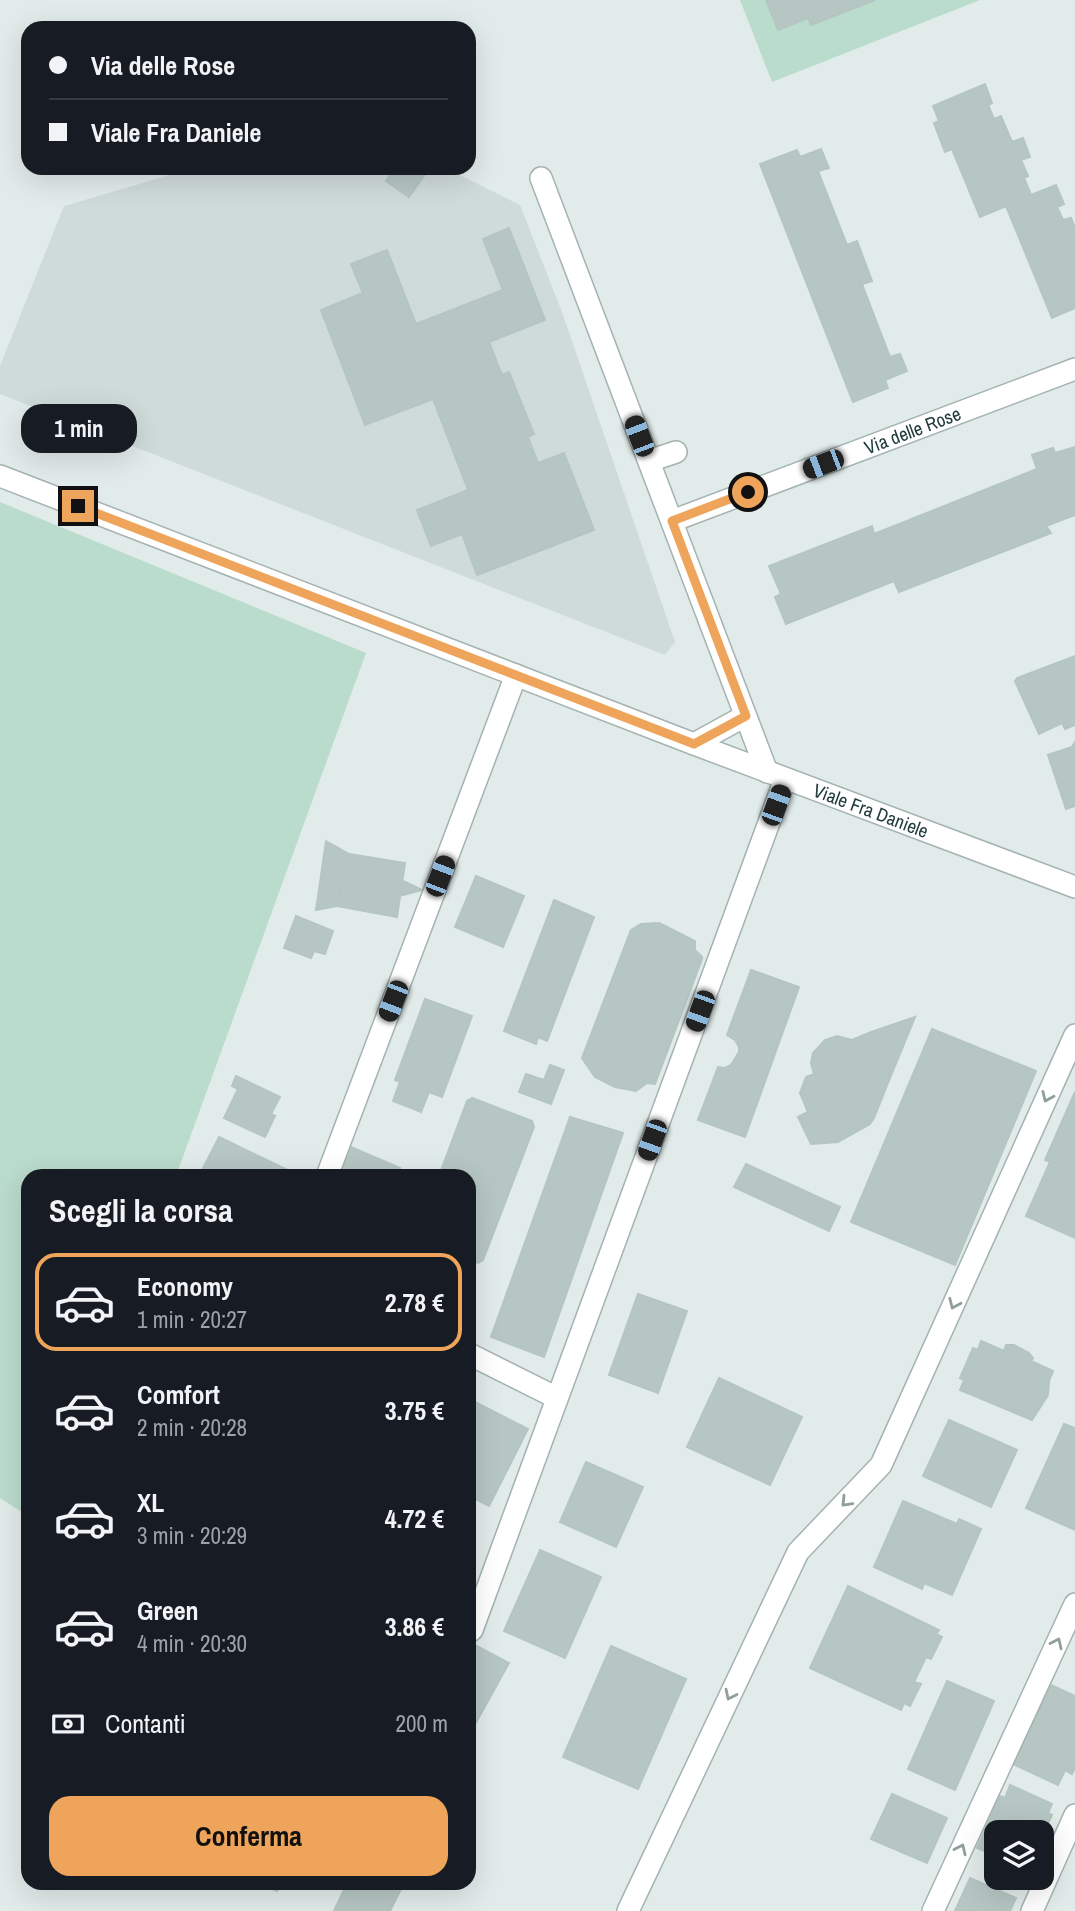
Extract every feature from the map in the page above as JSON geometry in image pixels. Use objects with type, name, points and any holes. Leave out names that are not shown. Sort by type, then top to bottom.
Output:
[{"type":"street","points":[[476,1619],[557,1398],[776,776],[746,716],[541,178]]},
{"type":"street","name":"Via delle Rose","points":[[672,521],[1075,369]]},
{"type":"street","points":[[649,461],[676,452]]},
{"type":"street","name":"Viale Fra Daniele","points":[[0,476],[776,776],[1075,887]]},
{"type":"street","points":[[330,1169],[516,676]]},
{"type":"street","points":[[694,744],[746,716]]},
{"type":"street","points":[[737,760],[746,716]]},
{"type":"street","points":[[628,1911],[798,1552],[881,1465],[1075,1035]]},
{"type":"street","points":[[476,1358],[557,1398]]},
{"type":"street","points":[[933,1911],[1075,1604]]},
{"type":"street","points":[[1032,1911],[1075,1815]]},
{"type":"shaded area","points":[[170,175],[460,175],[520,205],[562,312],[675,642],[665,655],[0,394],[0,366],[64,206]]},
{"type":"green space","points":[[740,0],[980,0],[772,82]]},
{"type":"green space","points":[[0,502],[366,653],[179,1169],[21,1169],[21,1512],[0,1498]]},
{"type":"building","points":[[766,0],[875,0],[811,25],[808,18],[778,30]]},
{"type":"building","points":[[985,84],[992,103],[988,105],[994,119],[1001,116],[1012,142],[1023,138],[1030,157],[1021,160],[1028,176],[1024,178],[1031,195],[1056,185],[1064,204],[1057,207],[1063,220],[1071,218],[1075,228],[1075,308],[1052,318],[1006,206],[980,217],[952,149],[945,152],[934,123],[939,121],[933,106]]},
{"type":"building","points":[[821,149],[829,168],[818,171],[847,245],[857,241],[872,281],[862,284],[890,357],[900,354],[907,371],[885,380],[888,388],[853,402],[760,164],[797,150],[800,157]]},
{"type":"building","points":[[390,175],[425,175],[409,197],[386,181]]},
{"type":"building","points":[[509,228],[545,320],[489,342],[502,375],[509,372],[534,434],[528,437],[538,463],[564,453],[594,530],[477,575],[462,534],[431,546],[417,510],[468,490],[433,399],[365,425],[321,310],[363,293],[351,264],[387,250],[416,324],[503,290],[483,239]]},
{"type":"building","points":[[1075,447],[1075,515],[1046,526],[1051,533],[899,592],[894,581],[786,624],[775,597],[781,594],[769,566],[872,526],[874,534],[1037,469],[1032,455],[1053,448],[1055,453]]},
{"type":"building","points":[[1075,656],[1075,725],[1065,729],[1062,723],[1039,734],[1015,681]]},
{"type":"building","points":[[1075,742],[1075,806],[1066,809],[1048,755],[1072,747]]},
{"type":"building","points":[[326,841],[349,854],[337,906],[316,910]]},
{"type":"building","points":[[349,854],[405,863],[397,917],[337,906]]},
{"type":"building","points":[[476,876],[524,896],[503,947],[455,927]]},
{"type":"building","points":[[403,881],[422,890],[399,896]]},
{"type":"building","points":[[554,900],[594,917],[547,1041],[538,1037],[536,1044],[504,1031]]},
{"type":"building","points":[[296,916],[333,931],[325,954],[314,951],[311,958],[284,948]]},
{"type":"building","points":[[659,923],[695,941],[695,950],[702,959],[655,1084],[647,1083],[636,1091],[615,1087],[595,1077],[582,1058],[631,930],[641,924]]},
{"type":"building","points":[[751,970],[799,987],[745,1137],[698,1120],[718,1067],[731,1065],[739,1052],[735,1040],[727,1035]]},
{"type":"building","points":[[425,999],[472,1016],[442,1097],[429,1092],[421,1112],[393,1101],[400,1082],[395,1080]]},
{"type":"building","points":[[915,1017],[890,1078],[885,1050],[871,1032]]},
{"type":"building","points":[[932,1029],[1036,1071],[955,1265],[851,1222]]},
{"type":"building","points":[[871,1032],[885,1050],[890,1078],[874,1118],[870,1124],[838,1142],[811,1144],[798,1117],[808,1112],[800,1093],[806,1077],[814,1074],[811,1063],[813,1053],[825,1040],[837,1036],[852,1040]]},
{"type":"building","points":[[550,1065],[564,1070],[551,1104],[519,1092],[526,1074],[544,1080]]},
{"type":"building","points":[[236,1076],[280,1097],[271,1114],[275,1116],[265,1137],[224,1118],[238,1089],[232,1086]]},
{"type":"building","points":[[1075,1092],[1075,1238],[1026,1216],[1050,1162],[1045,1160]]},
{"type":"building","points":[[472,1098],[532,1121],[534,1127],[483,1260],[478,1263],[476,1169],[442,1169],[467,1101]]},
{"type":"building","points":[[570,1117],[623,1133],[544,1357],[491,1337]]},
{"type":"building","points":[[219,1137],[285,1169],[203,1169]]},
{"type":"building","points":[[346,1145],[400,1168],[400,1169],[336,1169]]},
{"type":"building","points":[[746,1164],[840,1207],[829,1231],[734,1187]]},
{"type":"building","points":[[638,1294],[687,1311],[658,1393],[609,1375]]},
{"type":"building","points":[[981,1341],[1004,1351],[1006,1345],[1014,1345],[1029,1353],[1033,1358],[1031,1361],[1053,1371],[1048,1395],[1032,1420],[960,1390],[964,1380],[960,1378],[973,1348],[978,1350]]},
{"type":"building","points":[[719,1378],[802,1417],[770,1485],[687,1447]]},
{"type":"building","points":[[476,1403],[528,1429],[489,1506],[476,1500]]},
{"type":"building","points":[[949,1420],[1017,1450],[991,1507],[923,1476]]},
{"type":"building","points":[[1064,1424],[1075,1428],[1075,1530],[1026,1508]]},
{"type":"building","points":[[586,1462],[643,1487],[616,1547],[560,1522]]},
{"type":"building","points":[[903,1501],[957,1524],[959,1519],[981,1529],[952,1595],[924,1583],[922,1589],[874,1567]]},
{"type":"building","points":[[540,1550],[601,1577],[565,1658],[504,1631]]},
{"type":"building","points":[[848,1586],[939,1630],[936,1634],[942,1637],[931,1659],[926,1657],[914,1682],[921,1684],[910,1706],[904,1703],[901,1710],[810,1668]]},
{"type":"building","points":[[476,1646],[509,1663],[476,1723]]},
{"type":"building","points":[[611,1646],[686,1679],[638,1789],[563,1757]]},
{"type":"building","points":[[947,1681],[994,1701],[955,1790],[908,1769]]},
{"type":"building","points":[[1051,1685],[1075,1696],[1075,1768],[1072,1774],[1065,1770],[1058,1785],[1013,1764]]},
{"type":"building","points":[[1010,1785],[1052,1804],[1048,1813],[1052,1815],[1050,1820],[989,1820],[1000,1796],[1005,1798]]},
{"type":"building","points":[[892,1794],[947,1818],[927,1863],[871,1839]]},
{"type":"building","points":[[984,1832],[984,1851],[977,1848]]},
{"type":"building","points":[[970,1878],[984,1884],[984,1890],[998,1890],[1016,1898],[1010,1911],[955,1911]]},
{"type":"building","points":[[344,1890],[400,1890],[390,1911],[334,1911]]},
{"type":"route","points":[[78,506],[694,744],[746,716],[672,521],[748,492]]}]
